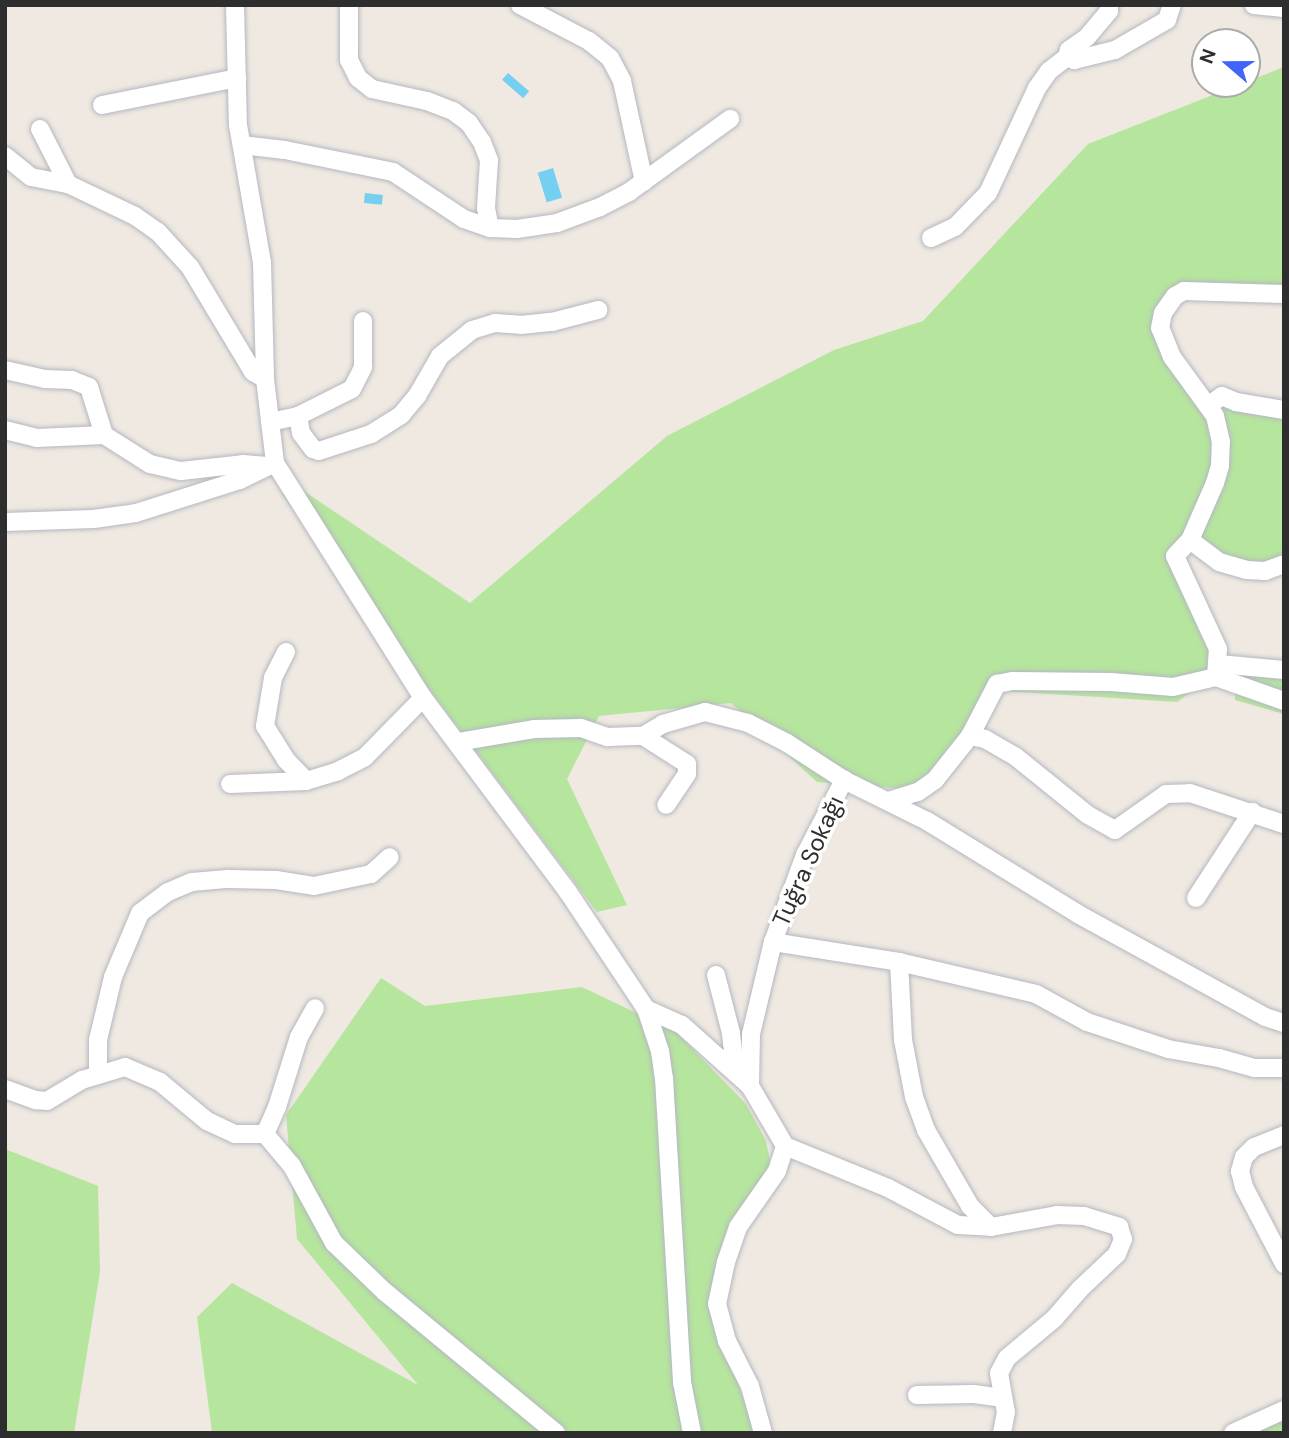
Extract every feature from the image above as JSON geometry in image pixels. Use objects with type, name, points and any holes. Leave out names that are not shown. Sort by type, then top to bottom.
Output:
[{"type":"street","points":[[235,5],[242,145],[262,261],[270,464],[423,698],[568,892],[646,1009],[660,1051],[664,1078],[682,1381],[692,1433]]},
{"type":"street","points":[[349,5],[349,60],[358,78],[372,89],[394,96],[428,100],[453,111],[469,123],[482,142],[489,160],[486,208],[490,228]]},
{"type":"street","points":[[520,5],[589,41],[610,58],[622,81],[644,182]]},
{"type":"street","points":[[931,238],[955,226],[988,192],[1037,88],[1049,71],[1067,57],[1069,50],[1086,38],[1109,11],[1109,5]]},
{"type":"street","points":[[1067,57],[1074,60],[1115,50],[1167,20],[1172,5]]},
{"type":"street","points":[[1254,5],[1284,8]]},
{"type":"street","points":[[103,105],[237,78]]},
{"type":"street","points":[[242,145],[285,150],[393,172],[464,219],[490,228],[517,229],[557,223],[600,207],[644,182],[730,119]]},
{"type":"street","points":[[40,129],[68,184]]},
{"type":"street","points":[[5,156],[31,177],[68,184],[135,216],[158,232],[190,267],[253,372],[265,379]]},
{"type":"street","points":[[1217,670],[1218,649],[1175,556],[1190,540],[1220,466],[1220,442],[1214,416],[1171,357],[1160,328],[1163,313],[1175,296],[1184,291],[1284,294]]},
{"type":"street","points":[[298,416],[301,433],[313,449],[319,451],[371,433],[401,415],[417,397],[440,356],[472,330],[495,323],[521,326],[552,322],[598,310]]},
{"type":"street","points":[[270,422],[298,416],[333,401],[358,383],[363,367],[363,321]]},
{"type":"street","points":[[5,370],[45,379],[72,380],[89,387],[104,435]]},
{"type":"street","points":[[1208,406],[1223,396],[1236,402],[1284,411]]},
{"type":"street","points":[[5,430],[37,438],[104,435],[135,456],[165,468],[199,471],[243,464],[270,464]]},
{"type":"street","points":[[5,522],[94,519],[136,513],[240,480],[270,464]]},
{"type":"street","points":[[1190,540],[1219,562],[1247,570],[1265,571],[1284,564]]},
{"type":"street","points":[[285,652],[273,678],[265,726],[286,760],[306,781]]},
{"type":"street","points":[[1217,670],[1284,701]]},
{"type":"street","points":[[888,801],[918,792],[935,780],[970,736],[997,684],[1013,681],[1097,682],[1173,687],[1217,670],[1284,670]]},
{"type":"street","points":[[230,784],[306,781],[338,771],[365,757],[423,698]]},
{"type":"street","points":[[458,742],[534,729],[581,728],[607,737],[643,736],[663,724],[705,712],[748,723],[787,743],[844,780],[948,834],[1078,914],[1265,1017],[1284,1023]]},
{"type":"street","points":[[643,736],[687,764],[687,774],[666,805]]},
{"type":"street","points":[[970,736],[985,739],[1016,757],[1088,815],[1115,830],[1166,794],[1190,793],[1284,824]]},
{"type":"street","name":"Tuğra Sokağı","points":[[750,1086],[751,1034],[773,942],[805,856],[844,780]]},
{"type":"street","points":[[1196,898],[1252,812]]},
{"type":"street","points":[[98,1073],[98,1040],[113,977],[140,913],[168,892],[192,882],[228,879],[276,880],[314,886],[371,874],[390,857]]},
{"type":"street","name":"Tuğra Sokağı","points":[[773,942],[900,962],[1036,994],[1087,1022],[1168,1049],[1255,1068],[1284,1068]]},
{"type":"street","points":[[900,962],[903,1040],[914,1097],[926,1130],[970,1206],[991,1227]]},
{"type":"street","points":[[716,975],[731,1033],[735,1072]]},
{"type":"street","points":[[265,1135],[277,1107],[299,1037],[315,1008]]},
{"type":"street","points":[[646,1009],[682,1025],[750,1086],[785,1146],[888,1188],[958,1225],[991,1227],[1057,1215],[1084,1216],[1119,1227],[1123,1239],[1117,1254],[1080,1289],[1055,1318],[1007,1358],[999,1373],[1006,1412],[1002,1433]]},
{"type":"street","points":[[5,1089],[47,1101],[98,1073],[125,1067],[145,1073],[186,1101],[206,1121],[235,1134],[265,1135],[292,1166],[334,1243],[385,1292],[556,1433]]},
{"type":"street","points":[[1284,1135],[1254,1147],[1244,1157],[1240,1171],[1244,1187],[1284,1264]]},
{"type":"street","points":[[763,1433],[750,1386],[727,1341],[717,1304],[726,1262],[738,1227],[778,1171],[785,1146]]},
{"type":"street","points":[[917,1395],[974,1394],[1002,1398]]},
{"type":"street","points":[[1233,1433],[1284,1410]]},
{"type":"green space","points":[[1284,67],[1284,298],[1173,300],[1166,343],[1195,402],[1284,417],[1284,558],[1252,578],[1173,544],[1219,672],[1177,702],[987,690],[928,791],[817,782],[731,703],[599,716],[567,779],[627,905],[597,912],[282,494],[292,483],[470,603],[667,436],[834,350],[923,321],[1088,144],[1205,98],[1261,98],[1261,76]]},
{"type":"green space","points":[[1284,673],[1284,714],[1235,700],[1236,676]]},
{"type":"green space","points":[[381,978],[425,1006],[582,987],[676,1032],[746,1104],[766,1141],[771,1166],[711,1305],[755,1433],[212,1433],[197,1317],[232,1283],[418,1385],[297,1239],[286,1115]]},
{"type":"green space","points":[[5,1149],[98,1186],[100,1272],[74,1433],[5,1433]]},
{"type":"green space","points":[[1284,1401],[1284,1433],[1235,1433]]},
{"type":"water","points":[[508,73],[529,91],[523,98],[502,80]]},
{"type":"water","points":[[553,168],[562,198],[547,202],[538,173]]},
{"type":"water","points":[[365,193],[383,195],[382,205],[364,203]]}]
